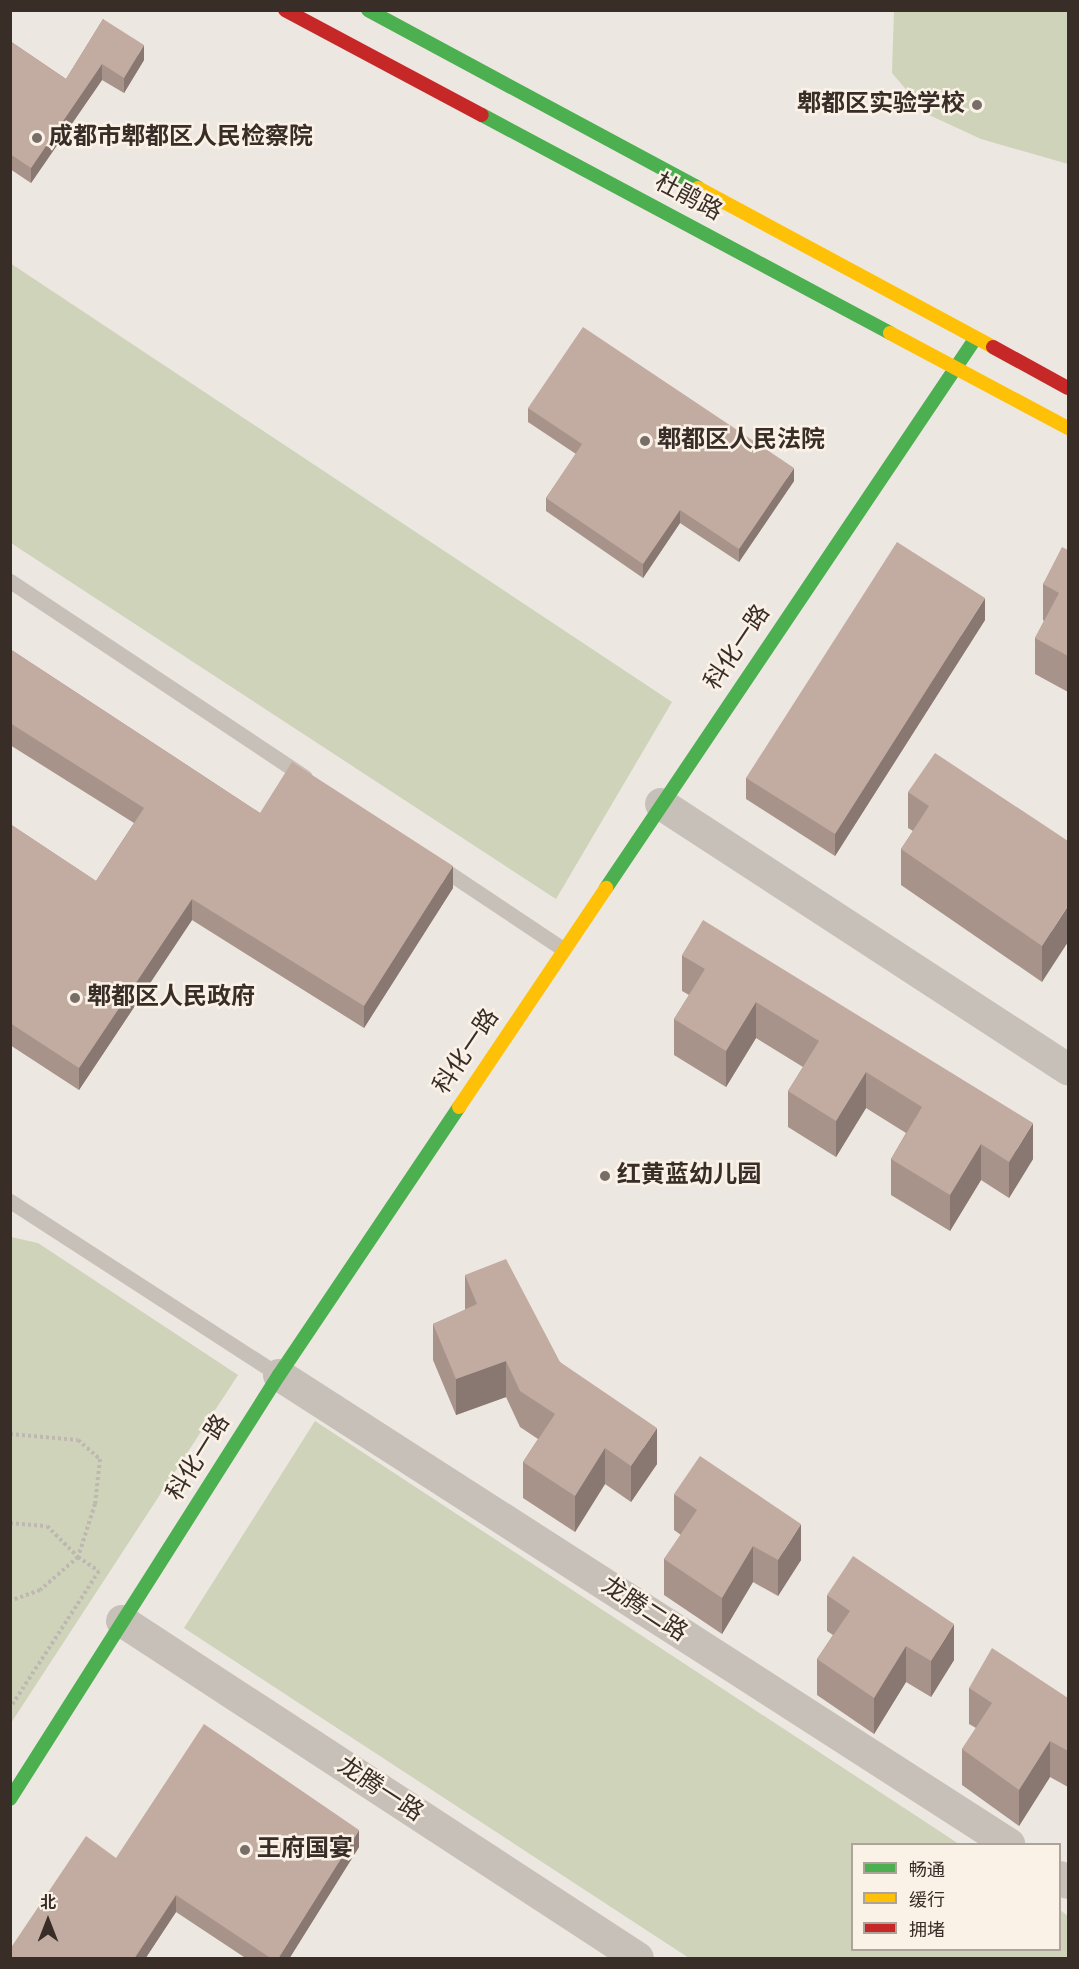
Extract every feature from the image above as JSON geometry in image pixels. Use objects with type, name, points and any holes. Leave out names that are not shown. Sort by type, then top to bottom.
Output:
[{"type":"street","name":"杜鹃路","points":[[285,10],[398,58],[953,368],[1068,428]]},
{"type":"street","name":"杜鹃路","points":[[368,10],[418,30],[975,339],[1068,387]]},
{"type":"street","points":[[398,58],[418,30]]},
{"type":"street","name":"科化一路","points":[[10,1799],[279,1375],[953,368],[975,339]]},
{"type":"street","points":[[661,804],[1068,1069]]},
{"type":"street","name":"龙腾二路","points":[[279,1375],[1006,1843]]},
{"type":"street","name":"龙腾一路","points":[[122,1622],[638,1959]]},
{"type":"lane","points":[[10,581],[317,785]]},
{"type":"lane","points":[[425,857],[563,949]]},
{"type":"lane","points":[[10,1201],[279,1375]]},
{"type":"path","points":[[10,1434],[78,1440],[100,1459],[95,1504],[78,1557],[40,1590],[10,1601]]},
{"type":"path","points":[[10,1523],[46,1526],[78,1557],[99,1571],[10,1708]]},
{"type":"path","points":[[10,1606],[16,1598]]},
{"type":"green space","name":"郫都区实验学校","points":[[894,11],[1068,11],[1068,164],[981,139],[927,114],[892,73]]},
{"type":"green space","points":[[10,263],[672,702],[556,899],[11,543]]},
{"type":"green space","points":[[11,1237],[38,1243],[238,1375],[11,1723]]},
{"type":"green space","points":[[315,1421],[957,1843],[851,1843],[851,1951],[1061,1951],[1061,1911],[1068,1916],[1068,1958],[689,1958],[184,1628]]},
{"type":"building","points":[[103,19],[144,45],[124,78],[102,64],[31,168],[10,154],[10,41],[66,79]]},
{"type":"building","points":[[583,327],[794,468],[739,549],[680,510],[643,564],[546,498],[582,444],[528,408]]},
{"type":"building","points":[[897,542],[985,598],[835,834],[746,778]]},
{"type":"building","points":[[1062,547],[1068,550],[1068,656],[1035,638],[1059,593],[1043,584]]},
{"type":"building","points":[[10,649],[260,813],[292,762],[453,866],[364,1006],[192,899],[79,1068],[10,1023],[10,824],[96,881],[144,808],[10,723]]},
{"type":"building","points":[[935,753],[1068,841],[1068,906],[1042,946],[901,849],[929,806],[908,792]]},
{"type":"building","points":[[703,920],[1033,1123],[1009,1162],[981,1144],[950,1195],[891,1159],[922,1107],[866,1072],[836,1121],[788,1091],[819,1041],[756,1002],[726,1051],[674,1019],[705,969],[682,955]]},
{"type":"building","points":[[506,1259],[560,1362],[657,1428],[631,1466],[605,1448],[575,1496],[523,1462],[555,1414],[520,1391],[506,1361],[456,1379],[433,1324],[477,1304],[465,1275]]},
{"type":"building","points":[[700,1456],[801,1524],[778,1560],[753,1546],[722,1598],[664,1559],[697,1510],[674,1494]]},
{"type":"building","points":[[853,1556],[954,1624],[931,1661],[906,1646],[874,1698],[817,1659],[850,1611],[827,1595]]},
{"type":"building","points":[[992,1648],[1068,1698],[1068,1751],[1050,1741],[1019,1790],[962,1749],[992,1703],[969,1688]]},
{"type":"building","name":"王府国宴","points":[[204,1724],[359,1830],[278,1959],[272,1959],[176,1895],[134,1959],[10,1959],[10,1949],[86,1836],[116,1858]]},
{"type":"traffic: fast","points":[[368,10],[698,188]]},
{"type":"traffic: fast","points":[[482,115],[890,333]]},
{"type":"traffic: fast","points":[[606,888],[975,339]]},
{"type":"traffic: fast","points":[[10,1799],[279,1375],[459,1107]]},
{"type":"traffic: slow","points":[[698,188],[993,347]]},
{"type":"traffic: slow","points":[[890,333],[1068,428]]},
{"type":"traffic: slow","points":[[459,1107],[606,888]]},
{"type":"traffic: jam","points":[[285,10],[482,115]]},
{"type":"traffic: jam","points":[[993,347],[1068,388]]},
{"type":"place","name":"郫都区实验学校","points":[[977,105]]},
{"type":"place","name":"成都市郫都区人民检察院","points":[[37,138]]},
{"type":"place","name":"郫都区人民法院","points":[[645,441]]},
{"type":"place","name":"郫都区人民政府","points":[[75,998]]},
{"type":"place","name":"红黄蓝幼儿园","points":[[605,1176]]},
{"type":"place","name":"王府国宴","points":[[245,1850]]}]
